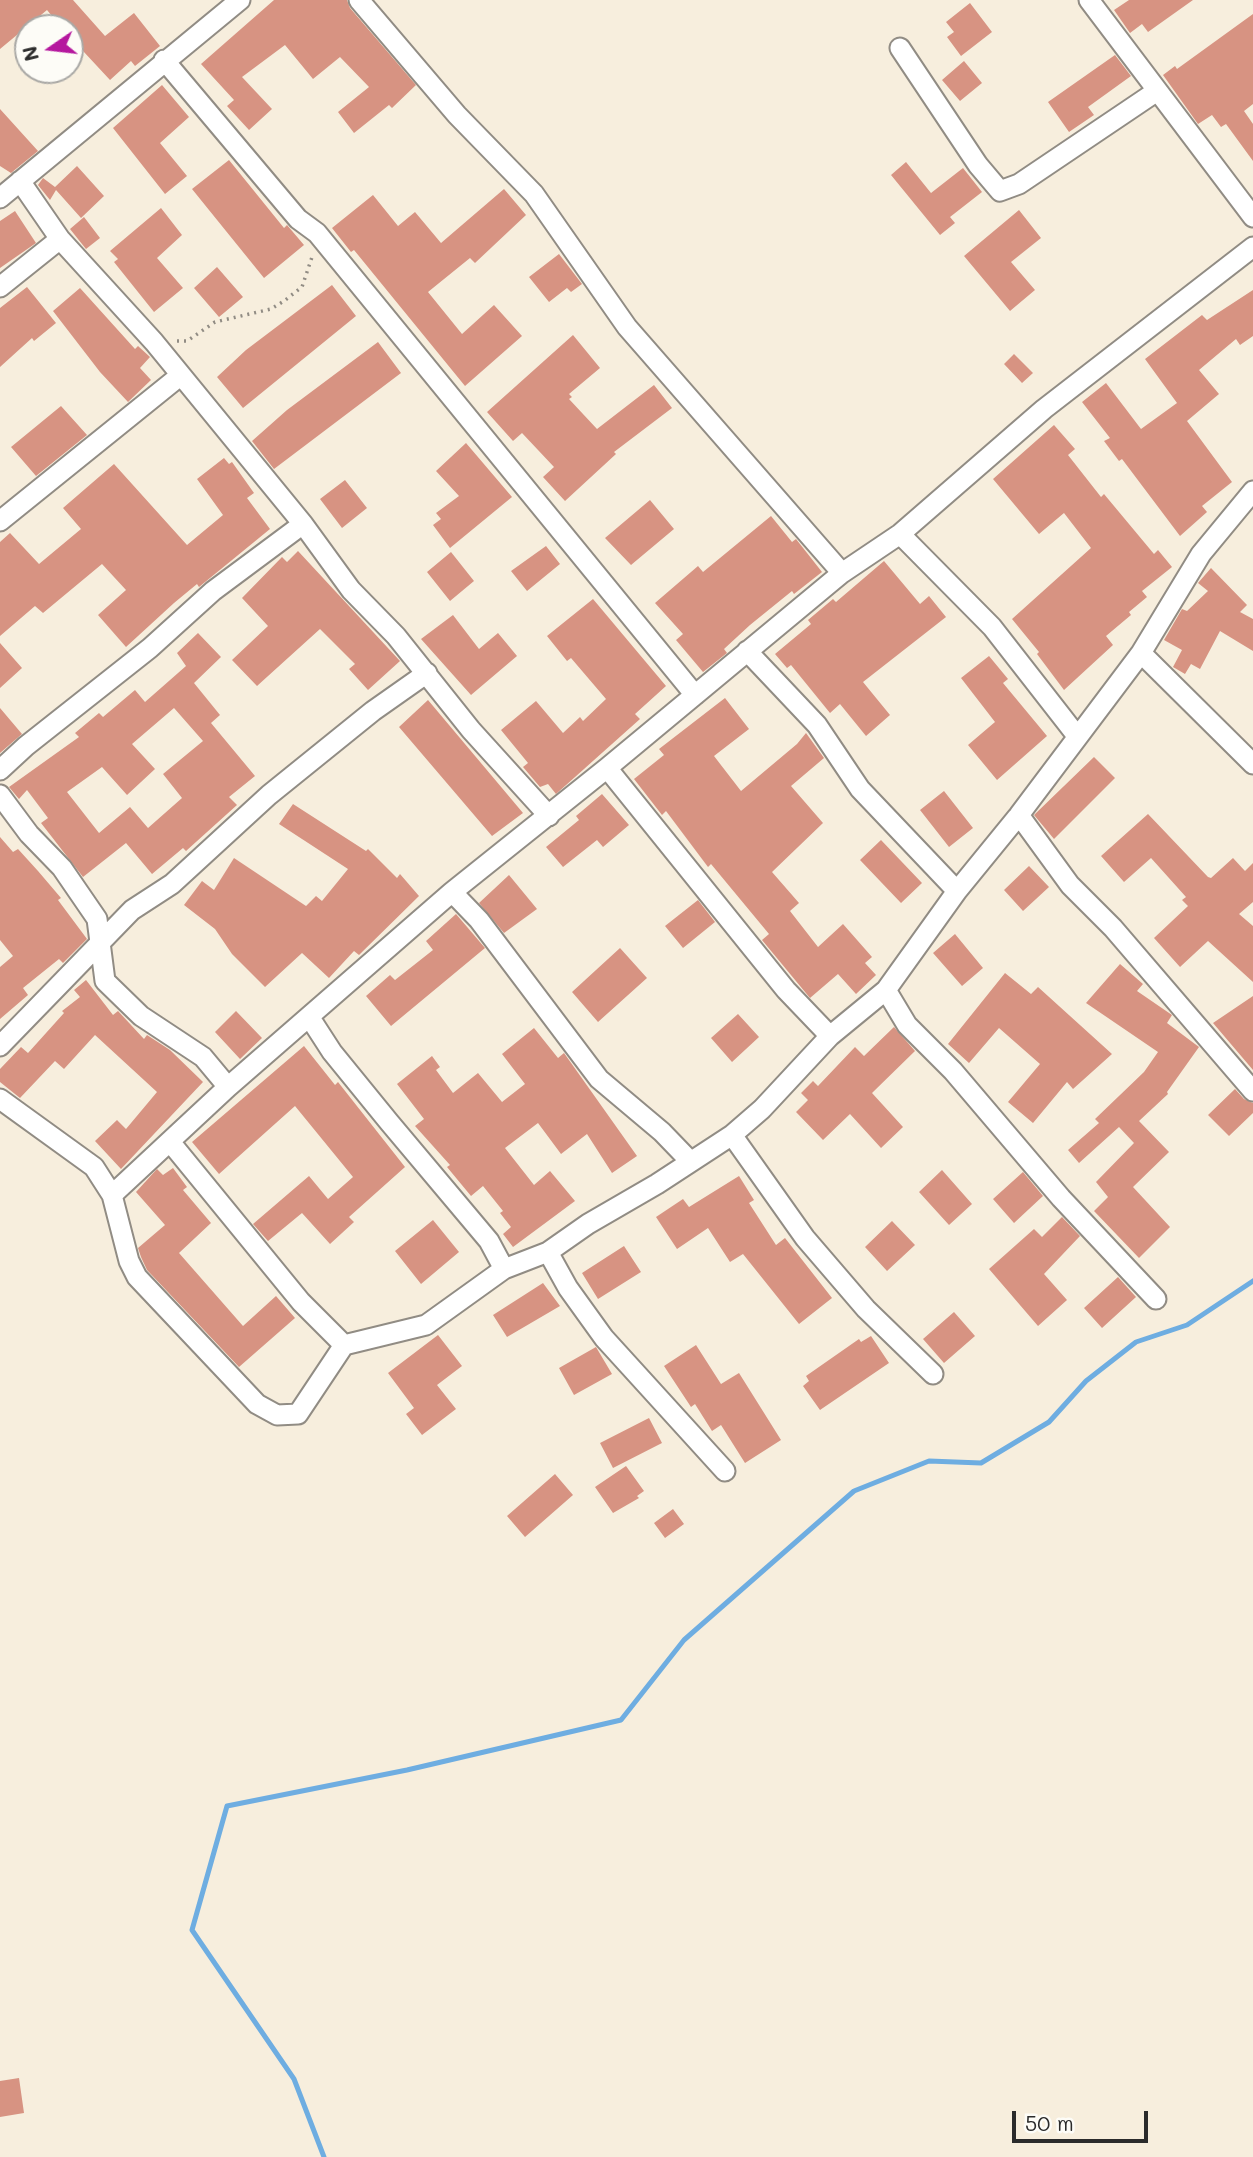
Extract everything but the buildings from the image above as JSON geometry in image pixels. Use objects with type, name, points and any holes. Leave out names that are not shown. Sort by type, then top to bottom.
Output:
[{"type":"street","points":[[0,198],[240,0]]},
{"type":"street","points":[[359,0],[457,115],[534,194],[627,327],[842,573]]},
{"type":"street","points":[[1089,0],[1253,217]]},
{"type":"street","points":[[900,48],[978,165],[1000,191],[1019,184],[1157,91]]},
{"type":"street","points":[[164,60],[298,219],[317,233],[695,695]]},
{"type":"street","points":[[20,181],[60,239],[154,342],[303,524],[351,590],[397,636],[471,730],[549,816]]},
{"type":"street","points":[[0,287],[60,239]]},
{"type":"street","points":[[112,1195],[171,1143],[228,1087],[452,892],[549,816],[842,573],[900,534],[1044,409],[1253,247]]},
{"type":"street","points":[[0,521],[181,375]]},
{"type":"street","points":[[0,1099],[94,1167],[112,1195],[129,1261],[137,1278],[257,1404],[277,1415],[298,1414],[344,1345],[426,1325],[504,1269],[548,1251],[732,1135],[762,1109],[830,1036],[886,990],[957,891],[1019,815],[1141,653],[1202,554],[1253,491]]},
{"type":"street","points":[[0,770],[26,746],[150,648],[213,591],[303,524]]},
{"type":"street","points":[[900,534],[992,627],[1077,736]]},
{"type":"street","points":[[747,651],[817,725],[860,789],[957,891]]},
{"type":"street","points":[[1141,653],[1253,764]]},
{"type":"street","points":[[0,1046],[132,910],[172,884],[270,795],[373,711],[427,673]]},
{"type":"street","points":[[607,768],[786,990],[830,1036]]},
{"type":"street","points":[[0,795],[29,834],[62,868],[97,919],[98,944],[105,981],[141,1016],[203,1057],[228,1087]]},
{"type":"street","points":[[1019,815],[1070,885],[1113,928],[1253,1091]]},
{"type":"street","points":[[452,892],[479,920],[599,1079],[662,1132],[689,1160]]},
{"type":"street","points":[[886,990],[907,1025],[953,1071],[1061,1198],[1156,1299]]},
{"type":"street","points":[[310,1018],[340,1062],[489,1241],[504,1269]]},
{"type":"street","points":[[732,1135],[805,1238],[866,1309],[933,1374]]},
{"type":"street","points":[[171,1143],[301,1302],[344,1345]]},
{"type":"street","points":[[548,1251],[568,1288],[604,1338],[725,1471]]},
{"type":"path","points":[[154,342],[187,341],[215,323],[271,309],[284,301],[302,287],[317,233]]},
{"type":"waterway","points":[[324,2157],[294,2079],[192,1930],[227,1806],[407,1770],[621,1720],[684,1640],[854,1491],[929,1461],[981,1463],[1049,1422],[1086,1381],[1136,1342],[1187,1325],[1253,1281]]}]
